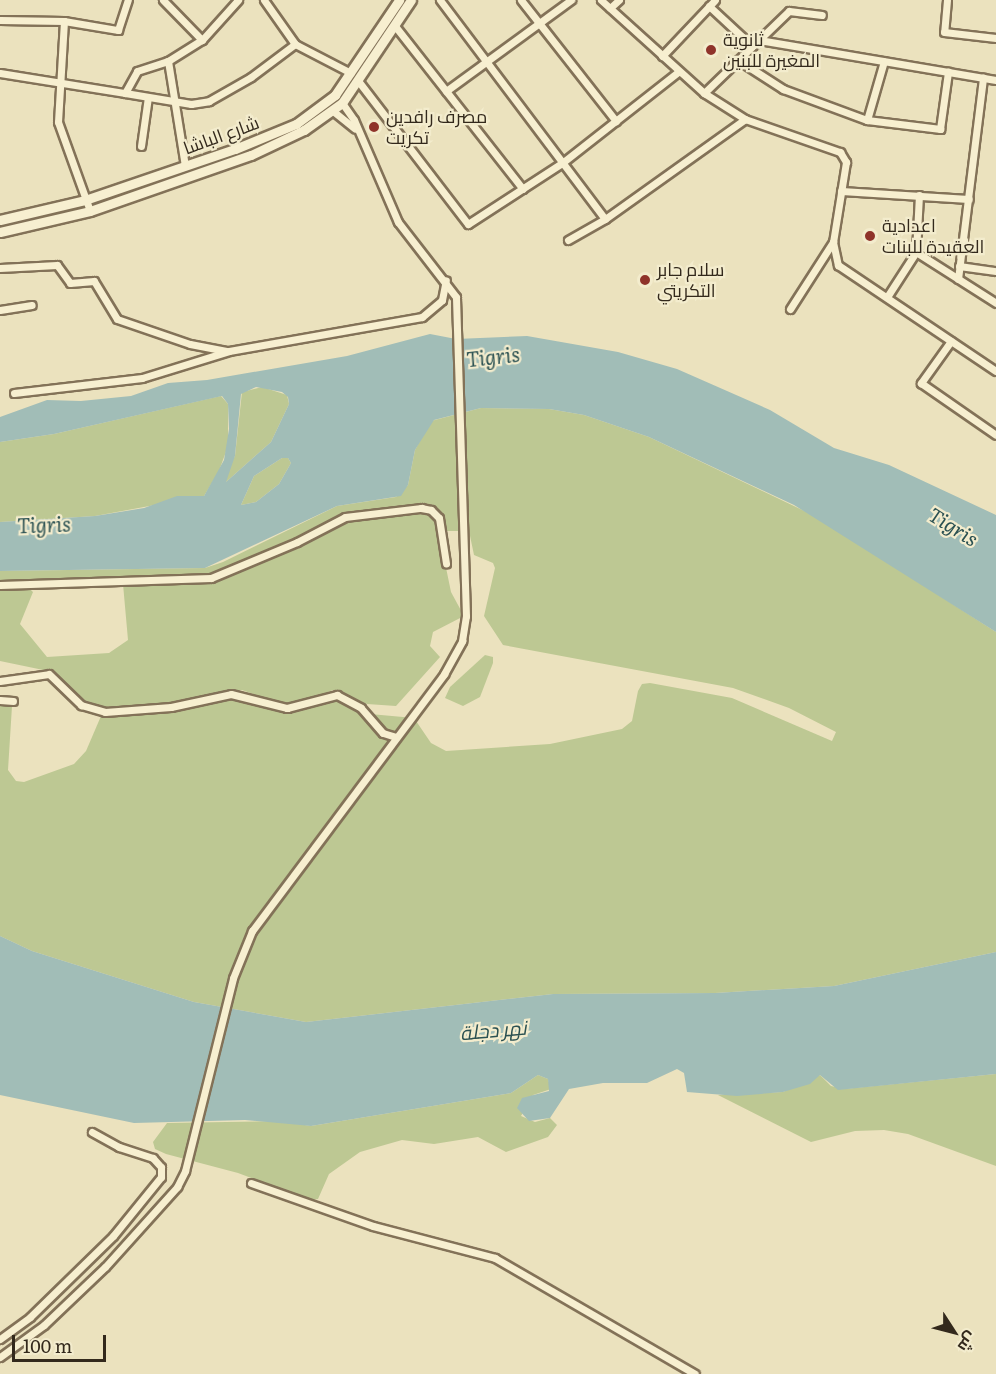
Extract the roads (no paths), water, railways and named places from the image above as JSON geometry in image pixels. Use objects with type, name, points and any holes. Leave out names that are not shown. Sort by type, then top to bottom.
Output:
[{"type":"main road","name":"شارع الباشا","points":[[0,220],[85,200],[185,166],[296,124],[327,102],[351,73],[399,0]]},
{"type":"main road","points":[[0,232],[90,211],[270,147],[333,111],[342,103],[359,82],[411,0]]},
{"type":"street","points":[[0,20],[64,21],[118,30],[128,0]]},
{"type":"street","points":[[163,0],[202,40]]},
{"type":"street","points":[[125,93],[137,71],[168,61],[202,40],[238,0]]},
{"type":"street","points":[[264,0],[295,44],[351,73]]},
{"type":"street","points":[[440,0],[605,219]]},
{"type":"street","points":[[521,0],[616,122]]},
{"type":"street","points":[[446,91],[571,0]]},
{"type":"street","points":[[602,0],[678,72],[704,93],[745,119],[840,152],[846,162],[833,243],[838,265],[996,371]]},
{"type":"street","points":[[610,8],[619,0]]},
{"type":"street","points":[[662,56],[715,0]]},
{"type":"street","points":[[947,0],[944,32],[996,38]]},
{"type":"street","points":[[709,6],[752,46]]},
{"type":"street","points":[[704,93],[789,11],[822,15]]},
{"type":"street","points":[[64,21],[58,85],[58,122],[90,211]]},
{"type":"street","points":[[394,26],[523,189]]},
{"type":"street","points":[[759,40],[996,80]]},
{"type":"street","points":[[0,73],[41,77],[58,85],[174,102],[209,101],[251,77],[295,44]]},
{"type":"street","points":[[738,60],[783,89],[867,120],[940,129],[948,72]]},
{"type":"street","points":[[168,61],[185,166]]},
{"type":"street","points":[[867,120],[884,61]]},
{"type":"street","points":[[359,82],[468,224],[562,163],[678,72]]},
{"type":"street","points":[[958,279],[983,78]]},
{"type":"street","points":[[141,146],[147,97]]},
{"type":"street","points":[[0,1358],[44,1325],[105,1267],[172,1195],[188,1162],[228,994],[242,954],[261,917],[452,663],[462,640],[466,616],[457,304],[446,280],[398,222],[355,129],[354,120],[342,103]]},
{"type":"street","points":[[333,111],[355,129]]},
{"type":"street","points":[[568,240],[605,219],[745,119]]},
{"type":"street","points":[[842,191],[969,199]]},
{"type":"street","points":[[887,297],[916,252],[919,195]]},
{"type":"street","points":[[790,309],[833,243]]},
{"type":"street","points":[[916,252],[996,303]]},
{"type":"street","points":[[0,268],[57,265],[70,283],[94,281],[117,319],[190,344],[229,351]]},
{"type":"street","points":[[959,266],[996,270]]},
{"type":"street","points":[[14,393],[142,378],[229,351],[422,317],[439,305],[446,280]]},
{"type":"street","points":[[0,310],[32,305]]},
{"type":"street","points":[[951,341],[921,383],[996,435]]},
{"type":"street","points":[[0,585],[211,578],[297,542],[345,517],[421,508],[431,510],[439,518],[446,563]]},
{"type":"street","points":[[0,681],[49,674],[81,705],[105,712],[171,707],[231,694],[287,708],[337,695],[361,708],[383,733],[396,737]]},
{"type":"street","points":[[0,700],[13,701]]},
{"type":"street","points":[[0,1339],[30,1317],[113,1236],[160,1181],[162,1170],[157,1161],[112,1144],[92,1132]]},
{"type":"street","points":[[251,1183],[373,1227],[495,1258],[695,1374]]},
{"type":"water","name":"Tigris","points":[[430,334],[456,339],[527,336],[618,352],[677,369],[770,410],[834,448],[889,465],[996,515],[996,632],[794,505],[649,437],[584,415],[549,409],[481,408],[434,420],[415,450],[408,485],[401,496],[337,506],[205,568],[0,571],[0,522],[95,516],[144,508],[177,496],[204,496],[224,460],[229,429],[228,404],[222,396],[54,434],[0,442],[0,417],[47,400],[81,401],[131,396],[168,383],[207,380],[347,356]],"holes":[[[256,387],[282,392],[288,397],[289,404],[271,442],[226,482],[235,456],[241,394]],[[282,458],[288,458],[291,463],[279,484],[256,502],[241,505],[254,476]]]},
{"type":"water","name":"نهر دجلة","points":[[0,936],[32,951],[194,1002],[306,1022],[553,994],[715,993],[834,986],[996,952],[996,1074],[838,1090],[820,1075],[810,1084],[783,1092],[737,1096],[687,1092],[684,1073],[677,1069],[647,1083],[603,1083],[569,1089],[550,1118],[529,1121],[517,1108],[522,1098],[549,1091],[548,1079],[538,1075],[511,1093],[311,1126],[245,1120],[134,1123],[0,1095]]},
{"type":"place","name":"ثانوية المغيرة للبنين","points":[[711,50]]},
{"type":"place","name":"مصرف رافدين تكريت","points":[[374,127]]},
{"type":"place","name":"اعدادية العقيدة للبنات","points":[[870,236]]},
{"type":"place","name":"سلام جابر التكريتي","points":[[645,280]]}]
